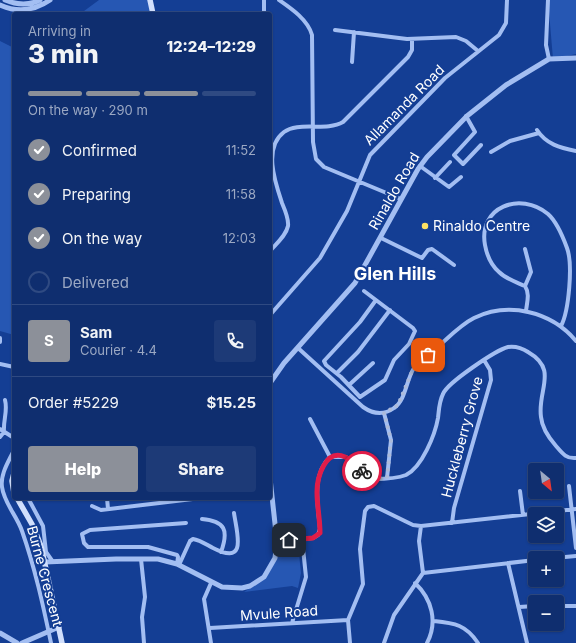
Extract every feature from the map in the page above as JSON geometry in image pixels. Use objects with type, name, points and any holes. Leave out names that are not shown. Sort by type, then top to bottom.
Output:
[{"type":"main road","points":[[150,0],[153,12]]},
{"type":"main road","points":[[18,500],[33,526],[45,562],[62,643]]},
{"type":"street","points":[[5,0],[21,5],[40,0]]},
{"type":"street","points":[[0,4],[16,10],[25,10],[42,6],[50,0]]},
{"type":"street","points":[[264,0],[264,12]]},
{"type":"street","points":[[279,0],[304,20],[311,30],[314,152],[318,162],[324,167],[401,199]]},
{"type":"street","name":"Allamanda Road","points":[[272,313],[320,258],[347,211],[368,158],[373,150],[445,78],[499,34],[505,26],[507,0]]},
{"type":"street","points":[[548,0],[546,45],[549,59]]},
{"type":"street","points":[[335,30],[412,39],[456,37],[463,39],[478,51]]},
{"type":"street","points":[[352,62],[354,32]]},
{"type":"street","points":[[272,249],[288,227],[287,217],[274,174],[272,152],[274,142],[288,129],[335,125],[346,119],[408,57],[412,50],[412,39]]},
{"type":"street","name":"Rinaldo Road","points":[[272,379],[355,283],[420,166],[466,116],[506,85],[549,59],[576,58]]},
{"type":"street","points":[[466,116],[475,132],[454,156],[463,164],[481,145]]},
{"type":"street","points":[[491,152],[510,141],[538,131],[556,145],[576,151]]},
{"type":"street","points":[[435,178],[450,162]]},
{"type":"street","points":[[420,166],[449,187],[461,177]]},
{"type":"street","points":[[525,286],[506,278],[491,264],[486,248],[484,234],[486,224],[494,213],[505,205],[515,203],[530,204],[549,215],[566,243],[570,256],[571,270],[566,313],[561,326]]},
{"type":"street","points":[[381,238],[423,258],[428,250],[432,249],[454,265]]},
{"type":"street","points":[[525,249],[531,272],[525,286],[528,296],[526,311]]},
{"type":"street","points":[[571,270],[576,269]]},
{"type":"street","points":[[364,291],[390,310],[413,328],[415,332],[411,340],[396,358],[384,382],[361,396],[324,362],[325,359],[360,322],[376,300]]},
{"type":"street","points":[[337,373],[358,352],[390,310]]},
{"type":"street","points":[[298,348],[369,411],[384,413],[398,405],[416,365],[475,317],[499,311],[526,311],[561,326],[576,341]]},
{"type":"street","points":[[277,542],[316,537],[320,533],[318,484],[322,467],[330,458],[346,457],[373,479],[406,474],[414,467],[429,445],[435,428],[444,391],[484,360],[503,349],[516,347],[523,349],[540,360],[545,368],[546,376],[541,400],[542,423],[548,434],[564,455],[569,458],[576,458]]},
{"type":"street","name":"Huckleberry Grove","points":[[452,523],[454,508],[491,380],[490,370],[484,360]]},
{"type":"street","points":[[349,385],[373,363]]},
{"type":"street","points":[[0,364],[12,367]]},
{"type":"street","points":[[337,383],[343,378]]},
{"type":"street","points":[[0,437],[7,407],[5,400]]},
{"type":"street","points":[[384,413],[391,440],[387,478]]},
{"type":"street","points":[[310,419],[330,458]]},
{"type":"street","points":[[2,430],[12,437]]},
{"type":"street","name":"Burne Crescent","points":[[12,454],[4,472],[2,487],[4,496],[22,529],[33,563],[52,643]]},
{"type":"street","points":[[569,486],[574,509],[576,548]]},
{"type":"street","points":[[520,490],[523,515]]},
{"type":"street","points":[[45,562],[141,558],[158,559],[178,564],[211,583],[230,589],[242,588],[257,582],[272,565],[275,558],[277,542],[272,496]]},
{"type":"street","points":[[29,500],[44,526],[46,535],[45,548],[53,562]]},
{"type":"street","points":[[106,500],[108,509]]},
{"type":"street","points":[[148,500],[148,505]]},
{"type":"street","points":[[92,506],[99,510],[186,500]]},
{"type":"street","points":[[350,643],[348,620],[362,588],[360,549],[366,509],[374,506],[414,525],[421,526],[574,509]]},
{"type":"street","points":[[178,564],[190,541],[193,539],[221,552],[231,554],[237,550],[234,513]]},
{"type":"street","points":[[202,519],[217,521],[223,527],[224,542],[221,552]]},
{"type":"street","points":[[178,564],[177,555],[160,549],[145,547],[88,547],[84,543],[82,534],[90,530],[186,523]]},
{"type":"street","points":[[421,526],[419,541],[423,573]]},
{"type":"street","points":[[292,623],[306,577],[302,539]]},
{"type":"street","points":[[564,557],[576,556]]},
{"type":"street","points":[[141,558],[146,597],[142,617],[144,643]]},
{"type":"street","points":[[384,643],[392,619],[423,573],[528,561]]},
{"type":"street","points":[[508,563],[527,643]]},
{"type":"street","points":[[211,583],[204,599],[210,628],[211,643]]},
{"type":"street","points":[[415,583],[424,594],[434,621],[433,630],[427,643]]},
{"type":"street","points":[[519,607],[528,606]]},
{"type":"street","points":[[564,606],[576,606]]},
{"type":"street","name":"Mvule Road","points":[[210,628],[348,620]]},
{"type":"street","points":[[434,621],[464,627],[470,632],[478,643]]},
{"type":"street","points":[[22,643],[59,627]]},
{"type":"street","points":[[0,633],[17,643]]},
{"type":"shaded area","points":[[99,0],[148,0],[151,12],[83,12]]},
{"type":"shaded area","points":[[548,0],[576,0],[576,54],[553,59]]},
{"type":"shaded area","points":[[0,41],[12,47],[12,334],[0,331]]},
{"type":"shaded area","points":[[295,541],[298,544],[301,573],[298,588],[292,586],[244,592],[255,585],[276,557],[276,543]]},
{"type":"way so far","points":[[362,471],[373,479],[387,478],[391,440],[384,413],[398,405],[413,369],[428,355]]},
{"type":"place","name":"Rinaldo Centre","points":[[425,226]]},
{"type":"district","name":"Glen Hills","points":[[395,274]]},
{"type":"route","points":[[289,540],[313,538],[320,533],[317,495],[318,484],[324,463],[330,458],[342,456],[349,459],[362,471]]}]
